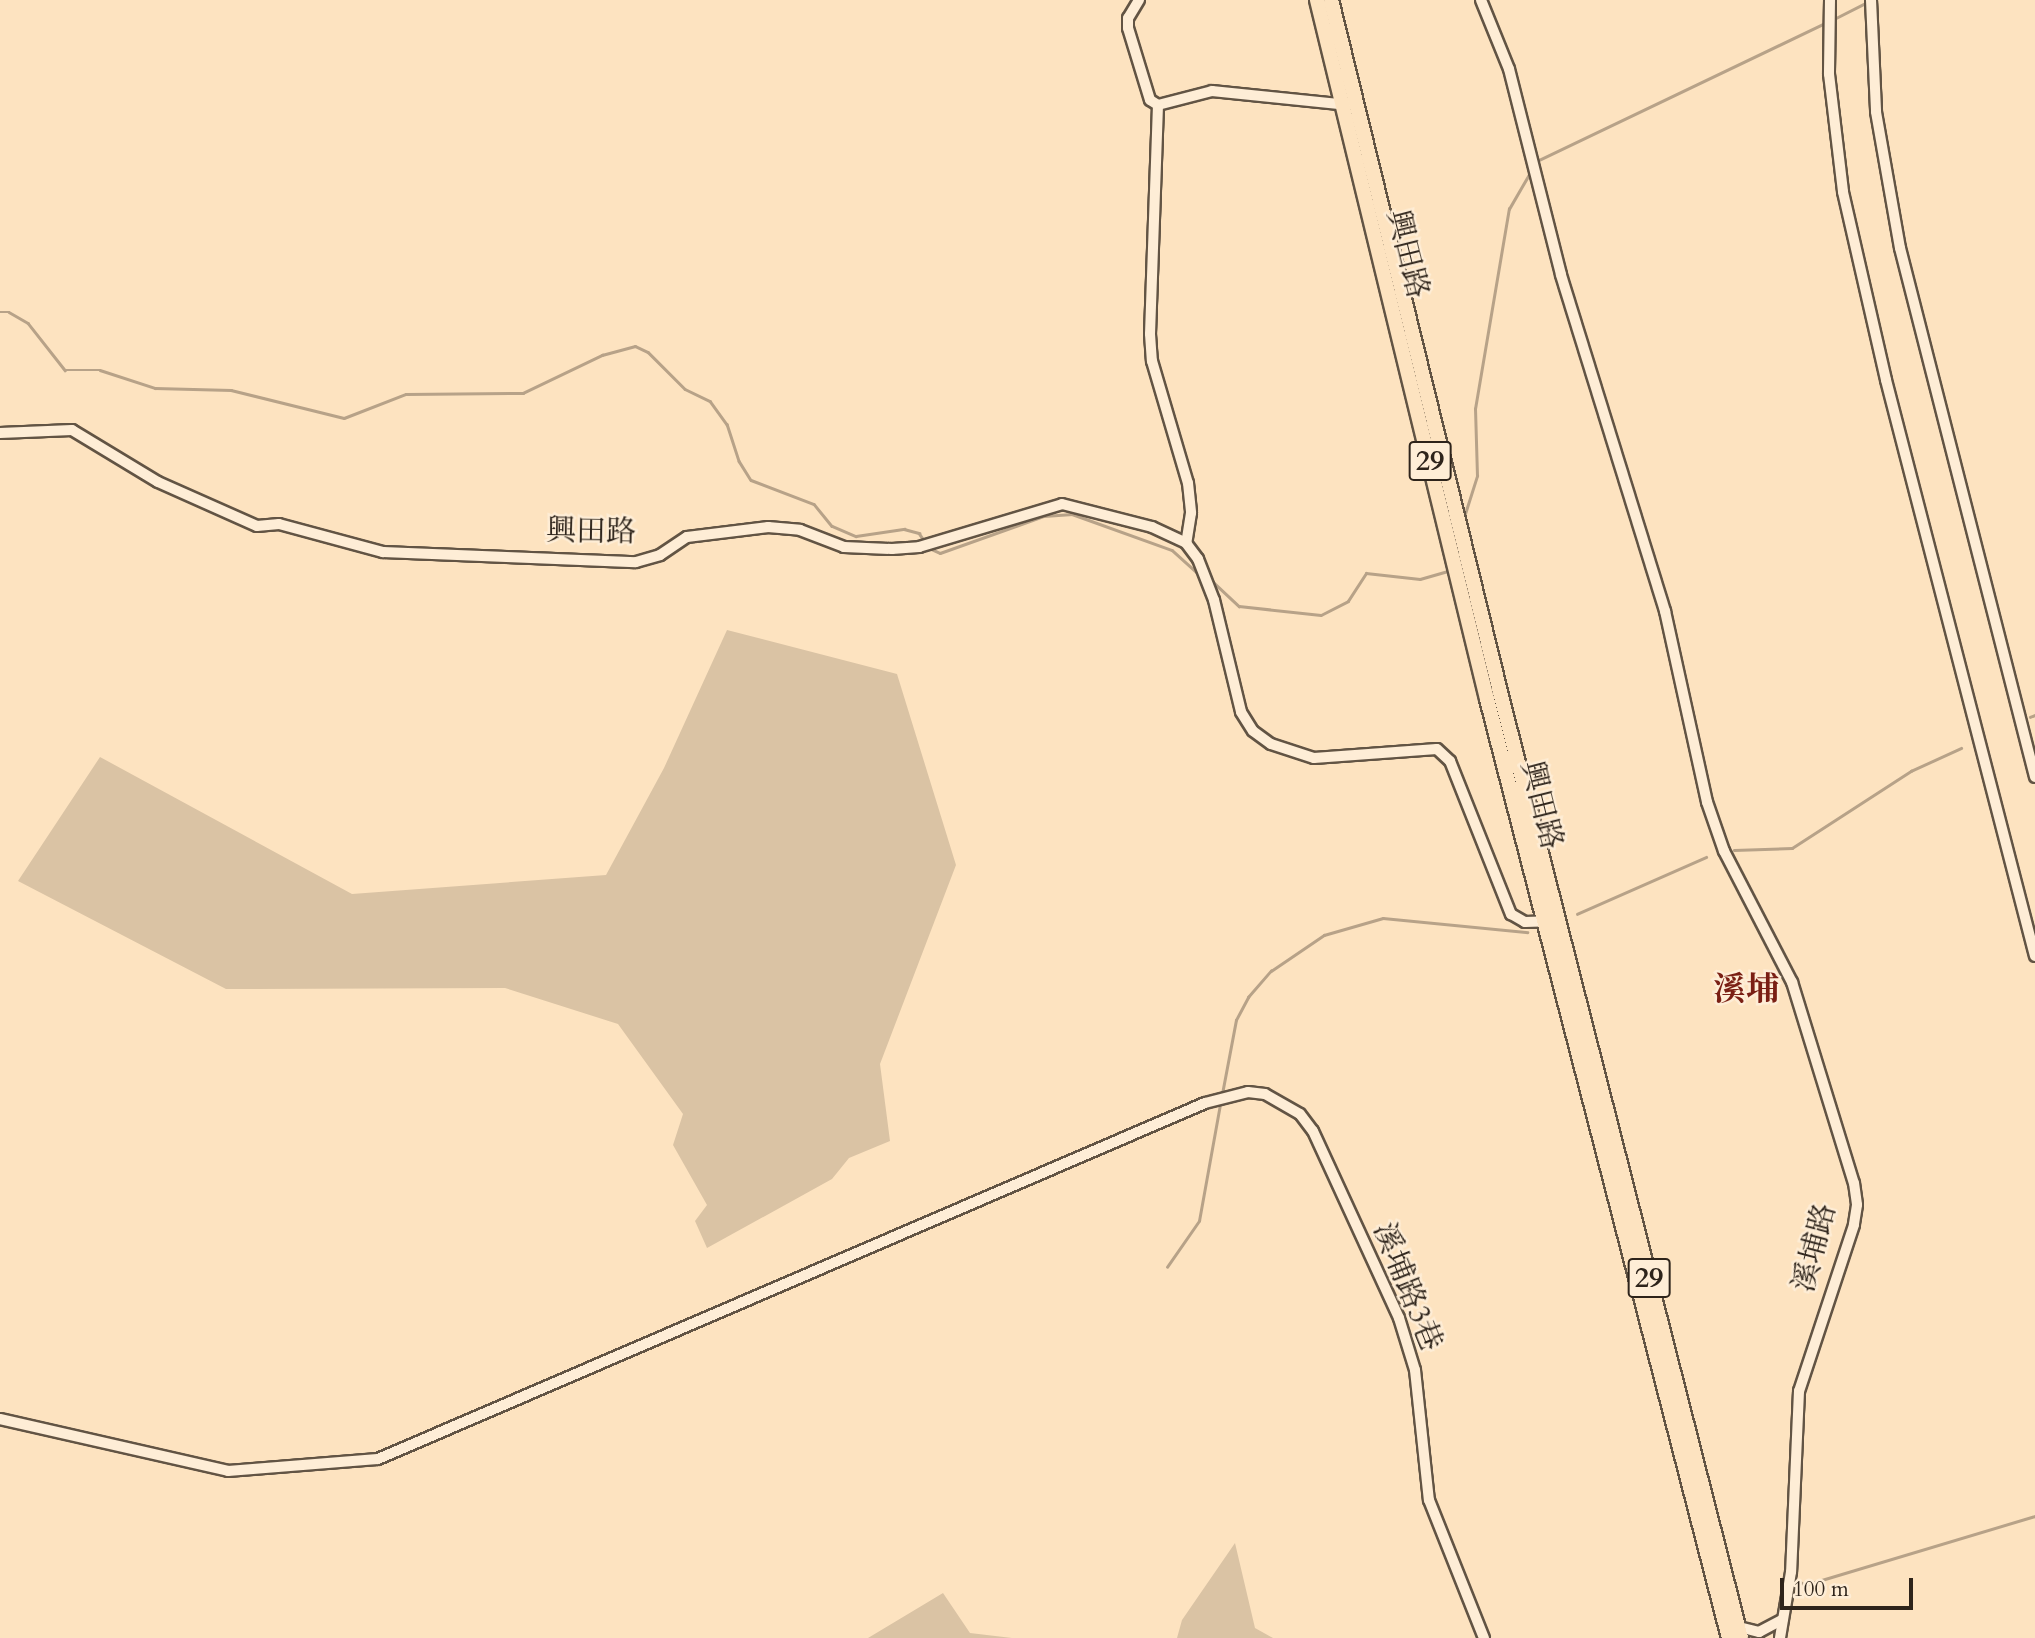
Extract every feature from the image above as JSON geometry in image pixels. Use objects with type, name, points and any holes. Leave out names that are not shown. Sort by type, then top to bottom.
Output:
[{"type":"main road","name":"興田路","points":[[1317,0],[1351,105]]},
{"type":"main road","name":"興田路","points":[[1331,0],[1351,105],[1551,920]]},
{"type":"main road","name":"29","points":[[1551,920],[1736,1634]]},
{"type":"street","points":[[1139,0],[1128,18],[1128,28],[1150,100],[1158,105],[1212,91],[1351,105]]},
{"type":"street","name":"溪埔路","points":[[1480,0],[1509,69],[1561,275],[1665,611],[1706,802],[1724,851],[1765,924],[1805,1016],[1857,1205],[1799,1391],[1791,1572],[1780,1638]]},
{"type":"street","points":[[1830,0],[1829,74],[1843,192],[1893,406],[2035,956]]},
{"type":"street","points":[[1871,0],[1876,112],[1893,211],[2035,777]]},
{"type":"street","points":[[1158,105],[1150,334],[1152,361],[1188,483],[1191,513],[1186,543],[1207,577],[1244,722],[1271,744],[1314,758],[1426,748],[1445,754],[1511,914],[1525,922],[1551,920]]},
{"type":"street","name":"興田路","points":[[0,433],[72,430],[158,482],[257,526],[279,524],[383,552],[636,562],[660,555],[687,537],[768,527],[800,530],[844,547],[892,549],[919,547],[1062,504],[1152,527],[1186,543]]},
{"type":"street","points":[[2026,922],[2035,936]]},
{"type":"street","name":"溪埔路3巷","points":[[0,1419],[228,1471],[378,1458],[1216,1099],[1248,1091],[1284,1102],[1300,1114],[1319,1143],[1407,1342],[1415,1370],[1429,1500],[1484,1638]]},
{"type":"street","points":[[1736,1634],[1759,1632],[1783,1619]]},
{"type":"shaded area","points":[[727,630],[897,674],[956,865],[880,1064],[890,1141],[849,1158],[832,1179],[707,1248],[695,1221],[707,1205],[673,1145],[683,1114],[618,1024],[505,988],[226,989],[18,881],[100,757],[352,894],[606,875],[664,768]]},
{"type":"shaded area","points":[[1235,1543],[1255,1628],[1273,1638],[1177,1638],[1182,1620]]},
{"type":"shaded area","points":[[943,1593],[970,1633],[1012,1638],[868,1638]]},
{"type":"waterway","points":[[1834,19],[1869,1]]},
{"type":"waterway","points":[[1535,162],[1825,23]]},
{"type":"waterway","points":[[1464,517],[1477,476],[1475,409],[1509,209],[1531,171]]},
{"type":"waterway","points":[[0,312],[9,312],[28,323],[65,370],[100,370],[155,388],[231,390],[344,418],[406,394],[523,393],[602,355],[635,346],[648,352],[685,389],[710,401],[727,424],[739,461],[751,480],[814,504],[832,526],[856,536],[904,529],[919,533],[925,542]]},
{"type":"waterway","points":[[929,548],[940,553],[1044,516],[1072,514],[1172,550],[1201,576]]},
{"type":"waterway","points":[[1210,579],[1239,606],[1321,615],[1348,601],[1366,573],[1420,579],[1452,570]]},
{"type":"waterway","points":[[2030,717],[2035,715]]},
{"type":"waterway","points":[[1734,850],[1792,848],[1911,771],[1961,748]]},
{"type":"waterway","points":[[1577,914],[1706,857]]},
{"type":"waterway","points":[[1222,1094],[1236,1020],[1248,997],[1271,971],[1324,935],[1383,918],[1527,932]]},
{"type":"waterway","points":[[1167,1267],[1199,1221],[1220,1104]]},
{"type":"waterway","points":[[1795,1578],[1805,1585],[2035,1516]]},
{"type":"district","name":"溪埔","points":[[1746,990]]}]
